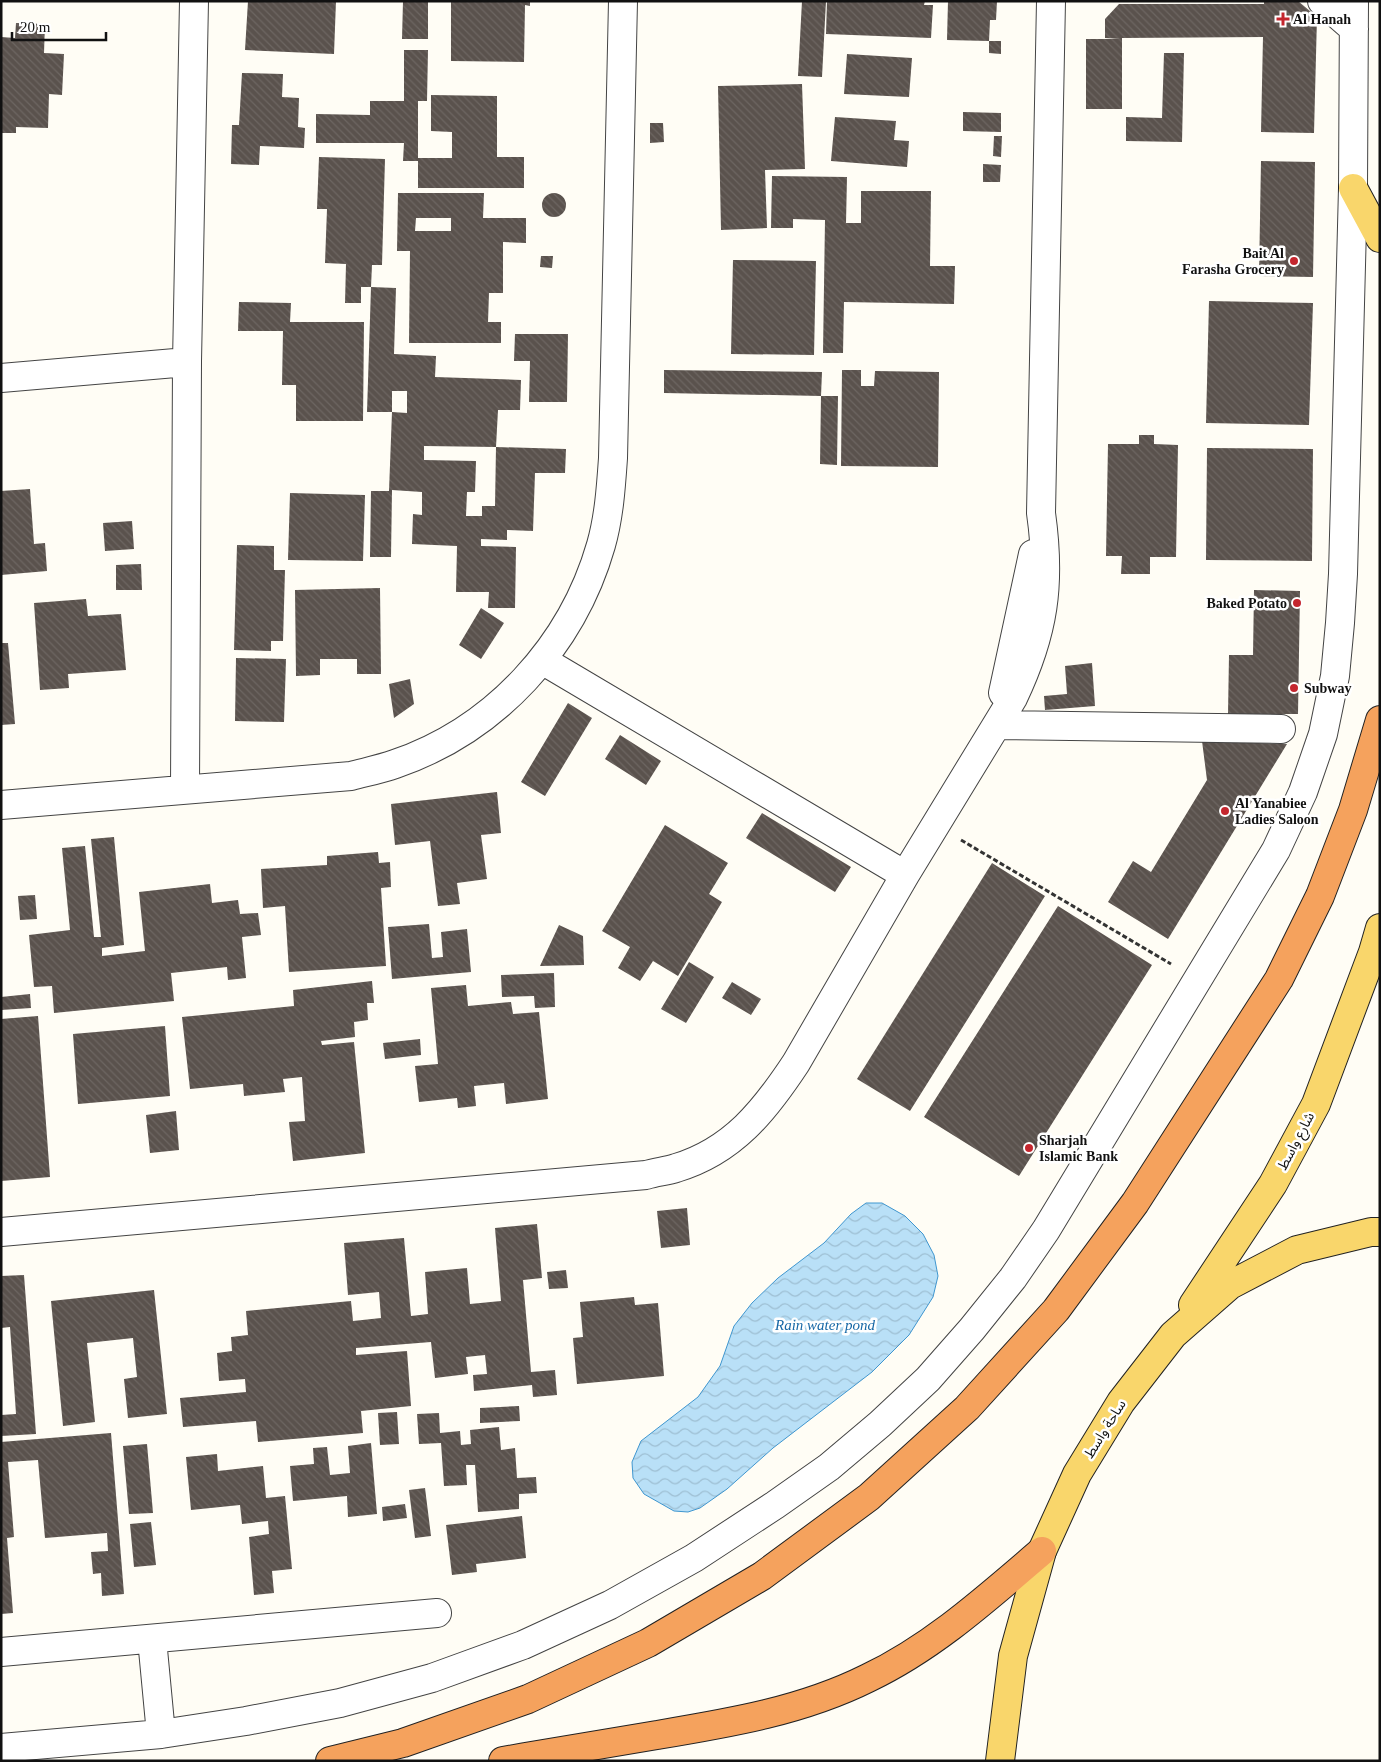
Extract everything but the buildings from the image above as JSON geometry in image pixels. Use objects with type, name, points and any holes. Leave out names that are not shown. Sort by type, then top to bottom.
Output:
[{"type":"highway","points":[[330,1761],[403,1743],[528,1699],[648,1643],[762,1576],[869,1497],[967,1408],[1056,1310],[1135,1203],[1279,979],[1320,896],[1353,810],[1380,720]]},
{"type":"highway","points":[[503,1761],[729,1723],[800,1705],[868,1678],[931,1642],[1042,1551]]},
{"type":"main road","points":[[1353,188],[1380,238]]},
{"type":"main road","name":"شارع واسط","points":[[1173,1335],[1273,1184],[1316,1104],[1374,952],[1380,928]]},
{"type":"main road","name":"ساحة واسط","points":[[1000,1761],[1013,1656],[1042,1551],[1077,1474],[1121,1402],[1173,1335],[1230,1285],[1297,1250],[1371,1232],[1380,1232]]},
{"type":"street","points":[[185,789],[187,362],[194,1]]},
{"type":"street","points":[[1,805],[351,776],[395,764],[437,746],[476,722],[512,694],[542,660],[567,624],[587,586],[601,544],[610,502],[613,458],[624,1]]},
{"type":"street","points":[[1,1232],[646,1175],[677,1168],[707,1155],[727,1143],[757,1117],[777,1092],[796,1063],[935,825],[997,725],[1041,513],[1051,1]]},
{"type":"street","points":[[1322,1],[1354,29]]},
{"type":"street","points":[[1,1748],[161,1734],[246,1722],[340,1703],[432,1678],[523,1645],[610,1605],[694,1558],[829,1467],[880,1424],[928,1378],[972,1329],[1013,1278],[1046,1230],[1276,850],[1303,792],[1323,734],[1334,676],[1343,574],[1353,188],[1354,1]]},
{"type":"street","points":[[1,378],[187,362]]},
{"type":"street","points":[[542,660],[906,875]]},
{"type":"street","points":[[997,725],[1281,729]]},
{"type":"street","points":[[1,1652],[437,1613]]},
{"type":"street","points":[[152,1639],[161,1734]]},
{"type":"path","points":[[935,825],[1198,980]]},
{"type":"water","name":"Rain water pond","points":[[866,1203],[882,1203],[905,1216],[923,1234],[934,1255],[938,1276],[933,1297],[909,1335],[872,1372],[773,1448],[727,1489],[700,1508],[688,1512],[674,1511],[644,1494],[633,1478],[632,1462],[641,1441],[698,1397],[720,1366],[734,1326],[752,1303],[778,1278],[824,1243],[851,1214]]},
{"type":"place","name":"Al Hanah","points":[[1283,19]]},
{"type":"place","name":"Bait Al Farasha Grocery","points":[[1294,261]]},
{"type":"place","name":"Baked Potato","points":[[1297,603]]},
{"type":"place","name":"Subway","points":[[1294,688]]},
{"type":"place","name":"Al Yanabiee Ladies Saloon","points":[[1225,811]]},
{"type":"place","name":"Sharjah Islamic Bank","points":[[1029,1148]]}]
